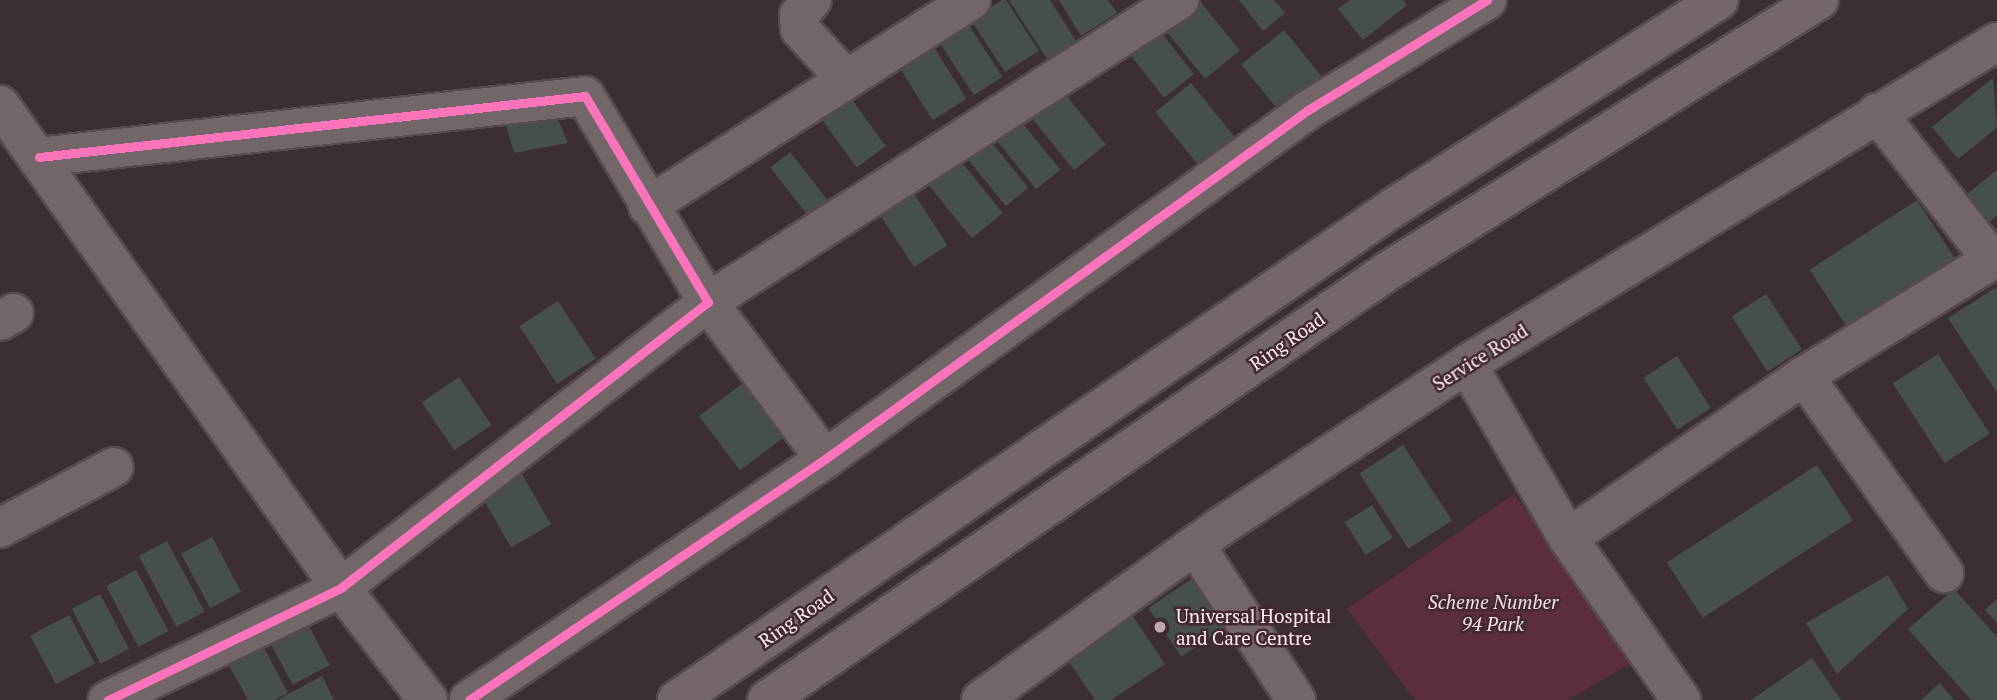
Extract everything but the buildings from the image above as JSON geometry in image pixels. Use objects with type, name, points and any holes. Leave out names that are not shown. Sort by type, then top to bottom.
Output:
[{"type":"main road","name":"Ring Road","points":[[677,700],[1394,207],[1719,0]]},
{"type":"main road","name":"Ring Road","points":[[767,700],[1388,271],[1819,0]]},
{"type":"street","points":[[812,0],[800,15],[800,29],[846,79]]},
{"type":"street","points":[[648,206],[971,0]]},
{"type":"street","points":[[108,700],[341,588],[708,302],[1179,0]]},
{"type":"street","points":[[469,700],[825,459],[1308,110],[1487,0]]},
{"type":"street","name":"Service Road","points":[[1005,693],[1195,545],[1467,364],[1997,42]]},
{"type":"street","points":[[39,157],[585,96],[648,206],[708,302],[825,459]]},
{"type":"street","points":[[0,105],[341,588],[428,700]]},
{"type":"street","points":[[1569,538],[1804,376],[1995,263],[1877,113]]},
{"type":"street","points":[[1467,364],[1569,538],[1681,700]]},
{"type":"street","points":[[1804,376],[1944,573]]},
{"type":"street","points":[[0,528],[114,467]]},
{"type":"street","points":[[1195,545],[1296,700]]},
{"type":"green space","name":"Scheme Number 94 Park","points":[[1514,494],[1635,661],[1568,700],[1415,700],[1347,609]]},
{"type":"cycle path","points":[[469,700],[825,459],[1308,110],[1487,0]]},
{"type":"cycle path","points":[[39,157],[585,96],[708,302],[341,588],[108,700]]},
{"type":"place","name":"Universal Hospital and Care Centre","points":[[1160,627]]}]
